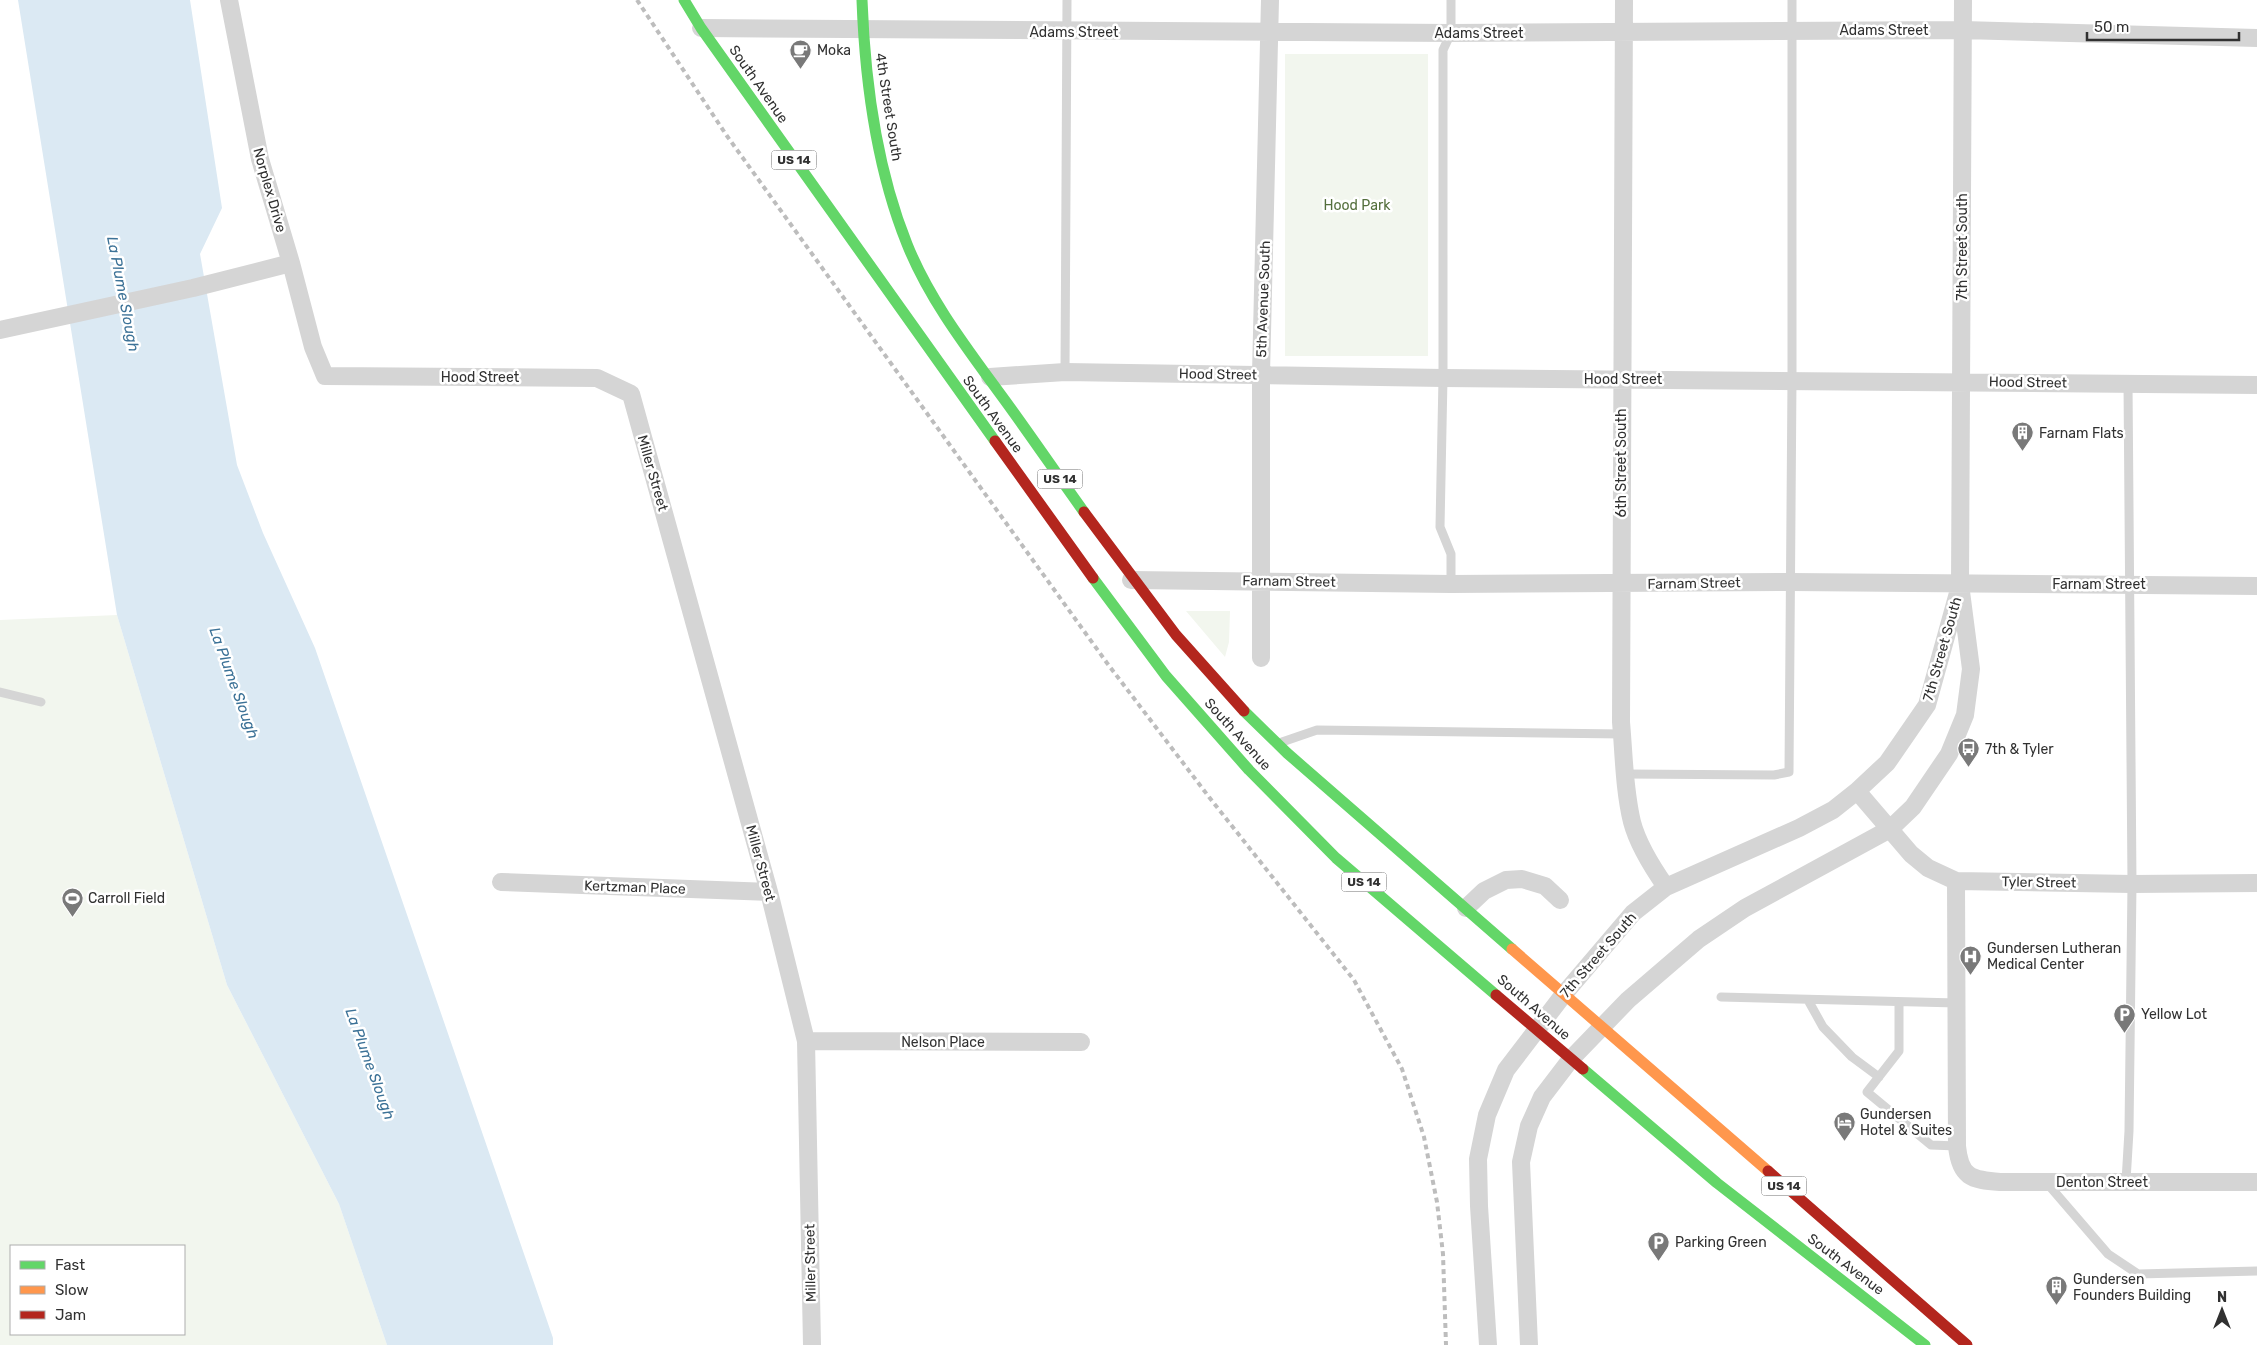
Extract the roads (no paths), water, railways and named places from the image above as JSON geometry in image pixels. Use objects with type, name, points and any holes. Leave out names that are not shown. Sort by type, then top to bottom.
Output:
[{"type":"highway","name":"South Avenue","points":[[684,0],[701,28],[917,335],[1166,676],[1249,770],[1336,858],[1571,1059],[1724,1189],[1925,1345]]},
{"type":"highway","name":"4th Street South","points":[[862,0],[863,29],[877,144],[888,189],[908,246],[935,298]]},
{"type":"highway","name":"South Avenue","points":[[935,298],[1131,580],[1221,688],[1276,744],[1967,1345]]},
{"type":"street","name":"Norplex Drive","points":[[229,0],[260,159],[291,263],[313,347],[325,376]]},
{"type":"street","name":"5th Avenue South","points":[[1261,658],[1261,374],[1270,0]]},
{"type":"street","name":"6th Street South","points":[[1624,0],[1622,734],[1625,774],[1633,823],[1648,861],[1666,887]]},
{"type":"street","name":"7th Street South","points":[[1529,1345],[1521,1162],[1529,1126],[1542,1097],[1571,1059],[1602,1026],[1642,988],[1715,929],[1745,908],[1890,829],[1913,807],[1949,754],[1965,715],[1971,668],[1960,584],[1964,0]]},
{"type":"street","name":"Adams Street","points":[[701,28],[1270,33],[1963,30],[2257,38]]},
{"type":"street","points":[[0,330],[193,288],[291,263]]},
{"type":"street","name":"Hood Street","points":[[990,377],[1064,372],[1442,378],[1622,378],[2257,385]]},
{"type":"street","name":"Hood Street","points":[[325,376],[597,378],[631,394]]},
{"type":"street","name":"Miller Street","points":[[631,394],[769,892],[806,1041],[812,1345]]},
{"type":"street","name":"Farnam Street","points":[[1131,580],[1260,580],[1451,584],[1791,582],[2257,586]]},
{"type":"street","name":"7th Street South","points":[[1488,1345],[1479,1206],[1478,1159],[1487,1115],[1506,1070],[1564,994],[1633,913],[1666,887],[1800,828],[1833,810],[1887,764],[1926,705],[1960,584]]},
{"type":"street","name":"Tyler Street","points":[[1857,791],[1911,854],[1928,868],[1956,881],[2132,884],[2257,883]]},
{"type":"street","points":[[1466,908],[1484,891],[1506,880],[1522,879],[1545,886],[1560,900]]},
{"type":"street","points":[[1956,881],[1958,1152]]},
{"type":"street","name":"Kertzman Place","points":[[501,882],[769,892]]},
{"type":"street","name":"Nelson Place","points":[[806,1041],[1081,1042]]},
{"type":"street","name":"Denton Street","points":[[1958,1152],[1968,1176],[1976,1180],[2046,1182],[2257,1182]]},
{"type":"lane","points":[[1064,372],[1067,0]]},
{"type":"lane","points":[[1451,0],[1451,33],[1442,50],[1440,527],[1451,554],[1451,584]]},
{"type":"lane","points":[[1625,774],[1774,775],[1789,772],[1792,0]]},
{"type":"lane","points":[[2126,1181],[2130,1130],[2132,884],[2128,383]]},
{"type":"lane","points":[[0,692],[41,702]]},
{"type":"lane","points":[[1276,744],[1317,730],[1622,734]]},
{"type":"lane","points":[[1721,997],[1957,1003]]},
{"type":"lane","points":[[1808,1000],[1823,1027],[1852,1056],[1879,1077]]},
{"type":"lane","points":[[1899,1002],[1899,1052],[1867,1092],[1931,1145],[1958,1152]]},
{"type":"lane","points":[[2046,1182],[2108,1254],[2138,1274],[2257,1271]]},
{"type":"water","name":"La Plume Slough","points":[[18,0],[190,0],[222,208],[200,254],[237,465],[263,533],[315,648],[553,1338],[553,1345],[387,1345],[339,1204],[227,985],[117,615]]},
{"type":"railway","points":[[637,0],[727,136],[1107,663],[1209,797],[1354,980],[1402,1069],[1424,1137],[1437,1202],[1443,1254],[1446,1345]]},
{"type":"place","name":"Moka","points":[[801,69]]},
{"type":"place","name":"Farnam Flats","points":[[2023,452]]},
{"type":"place","name":"7th & Tyler","points":[[1969,768]]},
{"type":"place","name":"Carroll Field","points":[[72,917]]},
{"type":"place","name":"Gundersen Lutheran Medical Center","points":[[1971,975]]},
{"type":"place","name":"Yellow Lot","points":[[2125,1033]]},
{"type":"place","name":"Gundersen Hotel & Suites","points":[[1844,1141]]},
{"type":"place","name":"Parking Green","points":[[1659,1261]]},
{"type":"place","name":"Gundersen Founders Building","points":[[2057,1306]]},
{"type":"park label","name":"Hood Park","points":[[1357,205]]}]
